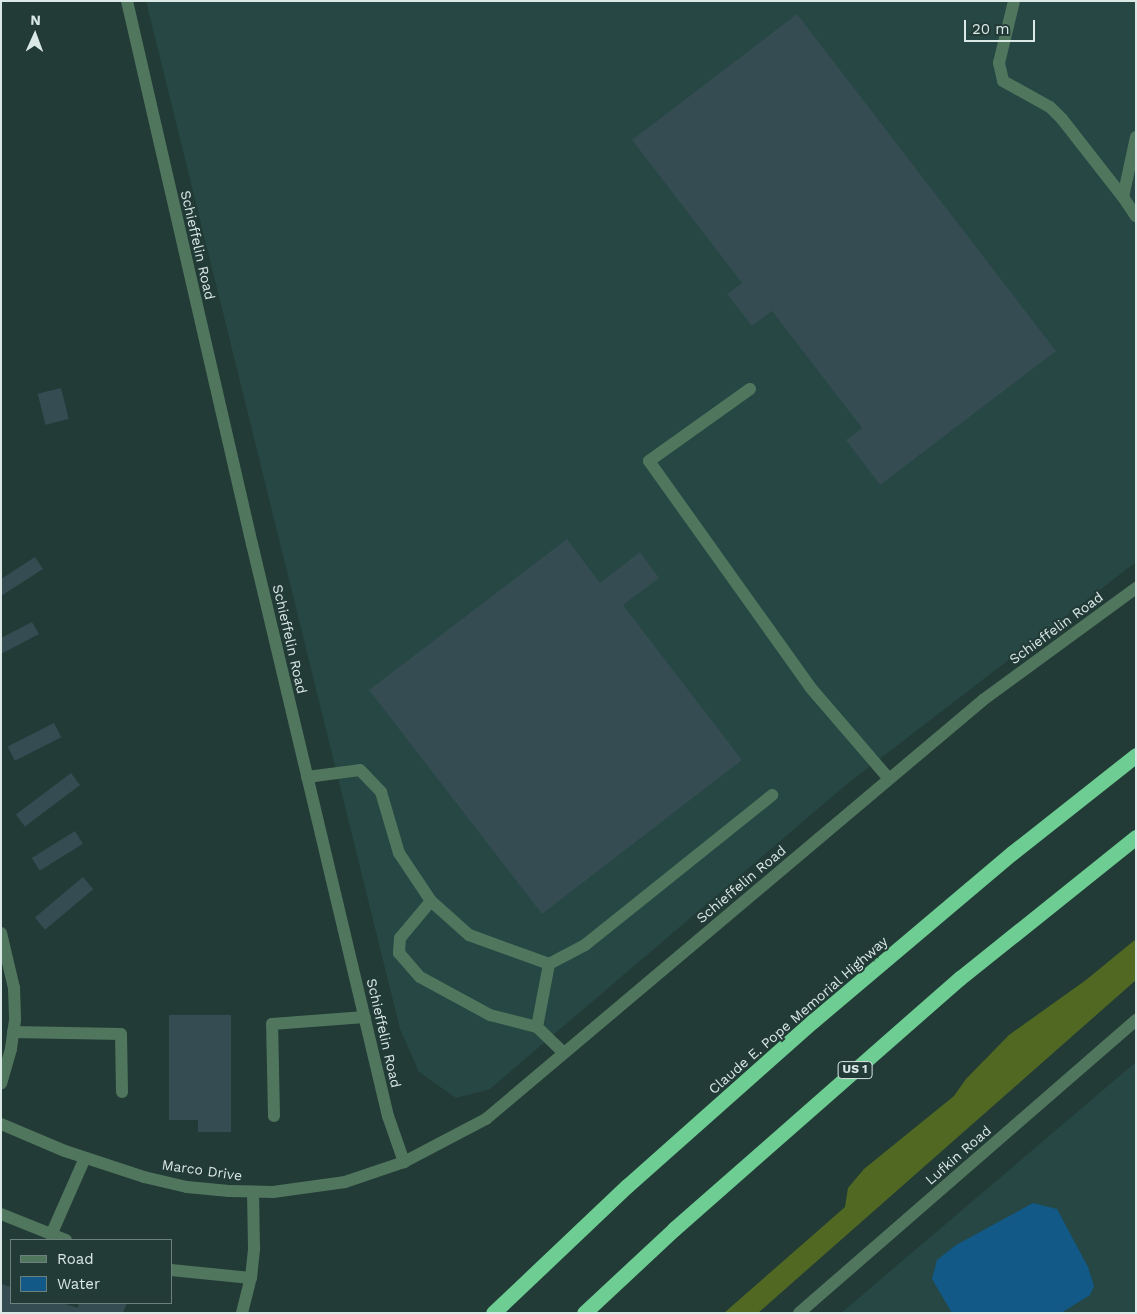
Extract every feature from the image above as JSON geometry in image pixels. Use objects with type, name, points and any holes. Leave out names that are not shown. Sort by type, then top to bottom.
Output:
[{"type":"highway","name":"Claude E. Pope Memorial Highway","points":[[493,1312],[627,1186],[813,1021],[1012,853],[1136,755]]},
{"type":"highway","name":"US 1","points":[[584,1313],[717,1191],[960,978],[1136,837]]},
{"type":"street","name":"Schieffelin Road","points":[[127,1],[307,777],[388,1116],[404,1162],[486,1120],[983,700],[1136,588]]},
{"type":"street","points":[[1014,1],[999,63],[1003,81],[1050,107],[1062,119],[1136,216]]},
{"type":"street","points":[[1123,197],[1136,137]]},
{"type":"street","points":[[750,389],[650,462],[810,687],[889,779]]},
{"type":"street","points":[[307,777],[360,770],[381,792],[398,853],[431,901],[469,935],[549,964],[585,945],[772,795]]},
{"type":"street","points":[[431,901],[400,938],[398,954],[420,977],[490,1015],[537,1027],[564,1053]]},
{"type":"street","points":[[1,933],[14,988],[11,1049],[1,1084]]},
{"type":"street","points":[[537,1027],[549,964]]},
{"type":"street","points":[[274,1116],[272,1024],[365,1017]]},
{"type":"street","name":"Lufkin Road","points":[[799,1313],[1136,1020]]},
{"type":"street","points":[[13,1032],[121,1034],[122,1092]]},
{"type":"street","name":"Marco Drive","points":[[1,1124],[85,1158],[144,1177],[188,1187],[273,1192],[345,1182],[404,1162]]},
{"type":"street","points":[[51,1235],[85,1158]]},
{"type":"street","points":[[242,1313],[251,1278],[254,1248],[253,1192]]},
{"type":"street","points":[[1,1214],[63,1239]]},
{"type":"street","points":[[172,1270],[251,1278]]},
{"type":"shaded area","points":[[146,1],[1136,1],[1136,562],[847,784],[490,1089],[456,1098],[419,1072],[400,1029]]},
{"type":"shaded area","points":[[1136,1062],[1136,1313],[841,1313]]},
{"type":"green space","points":[[1136,939],[1136,980],[758,1313],[724,1313],[845,1207],[848,1188],[864,1169],[954,1096],[966,1079],[1009,1035],[1086,980]]},
{"type":"water","points":[[1033,1203],[1057,1209],[1088,1267],[1094,1286],[1090,1295],[1061,1313],[952,1313],[932,1279],[937,1260],[956,1245]]},
{"type":"building","points":[[797,14],[1056,351],[880,485],[846,440],[862,428],[772,311],[752,326],[727,294],[742,283],[632,140]]},
{"type":"building","points":[[61,388],[69,419],[45,425],[38,394]]},
{"type":"building","points":[[567,539],[600,583],[640,552],[659,578],[623,605],[742,760],[542,914],[369,690]]},
{"type":"building","points":[[35,557],[43,569],[1,596],[1,579]]},
{"type":"building","points":[[32,622],[39,634],[1,654],[1,638]]},
{"type":"building","points":[[54,723],[61,737],[15,761],[8,747]]},
{"type":"building","points":[[71,773],[80,785],[25,827],[16,815]]},
{"type":"building","points":[[75,831],[83,844],[40,871],[32,858]]},
{"type":"building","points":[[83,877],[93,889],[45,930],[35,917]]},
{"type":"building","points":[[169,1015],[231,1015],[231,1132],[198,1132],[198,1120],[169,1120]]},
{"type":"building","points":[[1,1284],[10,1287],[10,1304],[65,1304],[78,1308],[79,1304],[127,1304],[123,1313],[1,1313]]}]
